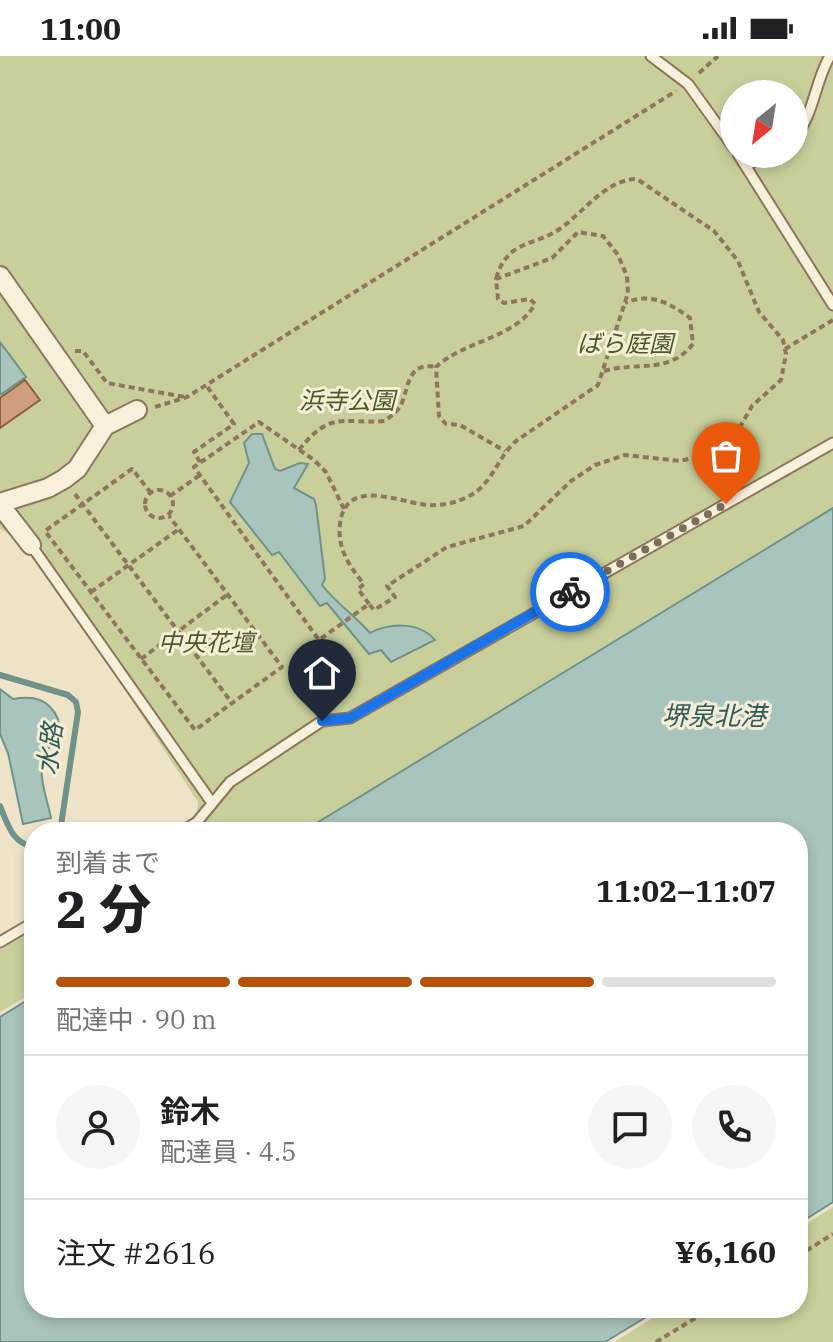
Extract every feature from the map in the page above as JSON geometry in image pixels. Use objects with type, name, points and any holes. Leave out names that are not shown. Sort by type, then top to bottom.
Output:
[{"type":"street","points":[[0,276],[105,426]]},
{"type":"street","points":[[31,545],[0,504],[48,488],[64,479],[77,469],[105,426],[146,408]]},
{"type":"lane","points":[[651,56],[688,84],[720,129]]},
{"type":"lane","points":[[808,112],[820,73],[830,56]]},
{"type":"lane","points":[[747,168],[833,305]]},
{"type":"lane","points":[[197,822],[230,782],[322,721],[350,718],[833,443]]},
{"type":"lane","points":[[31,545],[212,803]]},
{"type":"lane","points":[[0,942],[24,928]]},
{"type":"path","points":[[146,408],[187,397],[688,84],[718,56]]},
{"type":"path","points":[[299,450],[321,426],[337,421],[385,421],[403,400],[412,373],[420,367],[436,367],[459,349],[492,336],[531,312],[535,304],[530,299],[504,303],[498,299],[496,279],[500,265],[533,239],[554,233],[623,179],[637,179],[714,231],[738,261],[759,312],[783,340],[785,349],[781,380],[752,406],[730,444],[721,451],[680,461],[625,455],[595,465],[571,481],[524,526],[447,547],[387,586],[395,597],[374,610],[358,589],[364,584],[349,564],[338,539],[344,509],[326,472],[299,450],[259,422],[194,467],[319,640],[369,604]]},
{"type":"path","points":[[344,509],[359,497],[375,494],[444,505],[470,496],[487,483],[505,451],[587,396],[598,385],[604,371],[604,360],[615,341],[625,303],[627,276],[618,255],[603,236],[578,232],[552,258],[496,279]]},
{"type":"path","points":[[604,371],[623,366],[669,364],[681,358],[693,344],[690,318],[674,307],[660,299],[625,303]]},
{"type":"path","points":[[785,349],[833,320]]},
{"type":"path","points":[[56,354],[83,351],[107,383],[187,397]]},
{"type":"path","points":[[436,367],[439,416],[446,424],[460,425],[505,451]]},
{"type":"path","points":[[200,462],[194,452],[234,424],[206,385]]},
{"type":"path","points":[[151,493],[132,469],[45,531],[195,730],[282,667],[169,516]]},
{"type":"path","points":[[170,496],[200,475]]},
{"type":"path","points":[[64,479],[232,703]]},
{"type":"path","points":[[151,493],[162,491],[170,496],[173,504],[169,516]]},
{"type":"path","points":[[151,493],[146,503],[148,512],[155,518],[169,516]]},
{"type":"path","points":[[91,592],[179,529]]},
{"type":"path","points":[[141,659],[228,594]]},
{"type":"path","points":[[808,1250],[833,1234]]},
{"type":"path","points":[[656,1342],[696,1318]]},
{"type":"green space","name":"浜寺公園","points":[[0,56],[833,56],[833,508],[318,822],[197,822],[198,802],[31,546],[0,529]]},
{"type":"green space","points":[[24,928],[24,998],[0,1012],[0,942]]},
{"type":"green space","points":[[833,1207],[833,1342],[614,1342],[653,1318],[808,1318],[808,1223]]},
{"type":"water","points":[[0,342],[26,377],[0,395]]},
{"type":"water","points":[[252,434],[262,434],[275,469],[280,471],[300,463],[308,464],[294,488],[314,499],[316,505],[325,579],[322,585],[327,591],[370,633],[386,627],[404,626],[421,629],[435,640],[391,662],[381,650],[369,654],[327,603],[320,606],[279,552],[272,555],[230,502],[249,463],[244,443]]},
{"type":"water","name":"堺泉北港","points":[[833,508],[833,1202],[808,1218],[808,822],[318,822]]},
{"type":"water","points":[[0,689],[13,699],[40,700],[54,712],[58,719],[58,731],[45,754],[42,767],[51,818],[23,824],[8,753],[0,734]]},
{"type":"water","points":[[24,1002],[24,1318],[645,1318],[605,1342],[0,1342],[0,1017]]},
{"type":"building","points":[[25,380],[40,400],[0,428],[0,398]]},
{"type":"waterway","name":"水路","points":[[0,675],[68,695],[76,702],[78,712],[62,822]]},
{"type":"waterway","name":"水路","points":[[0,806],[8,826],[24,844]]},
{"type":"way so far","points":[[570,592],[726,504]]},
{"type":"route","points":[[322,721],[350,718],[570,592]]},
{"type":"park label","name":"ばら庭園","points":[[625,344]]},
{"type":"park label","name":"中央花壇","points":[[206,643]]}]
